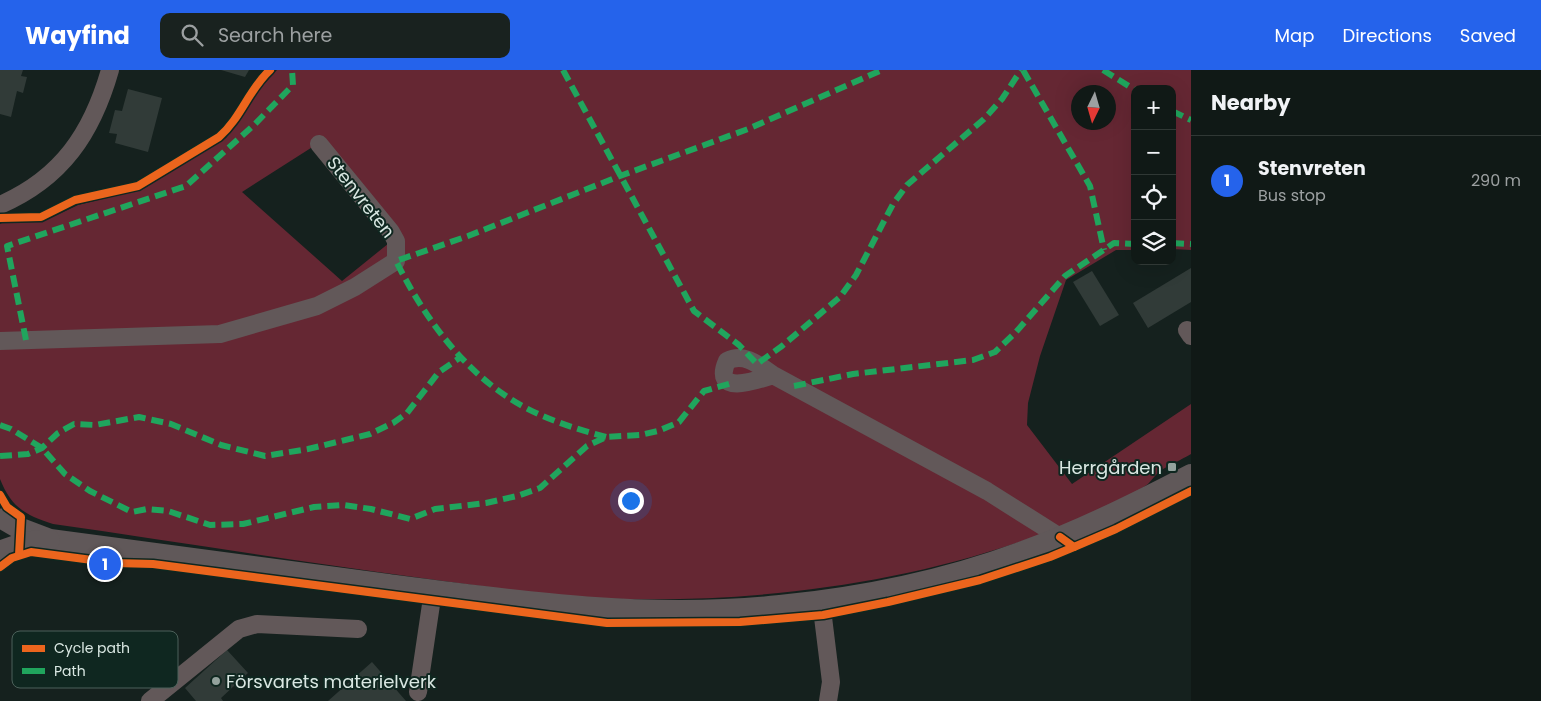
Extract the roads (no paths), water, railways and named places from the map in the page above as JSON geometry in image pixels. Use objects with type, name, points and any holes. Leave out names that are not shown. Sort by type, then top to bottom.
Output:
[{"type":"main road","points":[[2,517],[21,529],[50,540],[434,591],[562,605],[658,611],[747,609],[821,601],[931,579],[1019,554],[1110,516],[1191,475]]},
{"type":"main road","points":[[1,552],[7,535],[2,517]]},
{"type":"main road","points":[[1,552],[25,543],[50,540]]},
{"type":"street","points":[[0,205],[38,183],[70,154],[85,134],[95,114],[110,70]]},
{"type":"street","name":"Stenvreten","points":[[0,341],[220,334],[317,306],[355,287],[396,261],[396,241],[391,232],[319,144]]},
{"type":"street","points":[[773,374],[988,491],[1060,537]]},
{"type":"street","points":[[418,692],[434,591]]},
{"type":"street","points":[[821,601],[831,682],[828,701]]},
{"type":"street","points":[[178,678],[238,629],[257,624],[358,629]]},
{"type":"street","points":[[150,701],[166,688]]},
{"type":"place","name":"Herrgården","points":[[1172,467]]},
{"type":"place","name":"Stenvreten","points":[[105,564]]},
{"type":"place","name":"Försvarets materielverk","points":[[216,681]]}]
